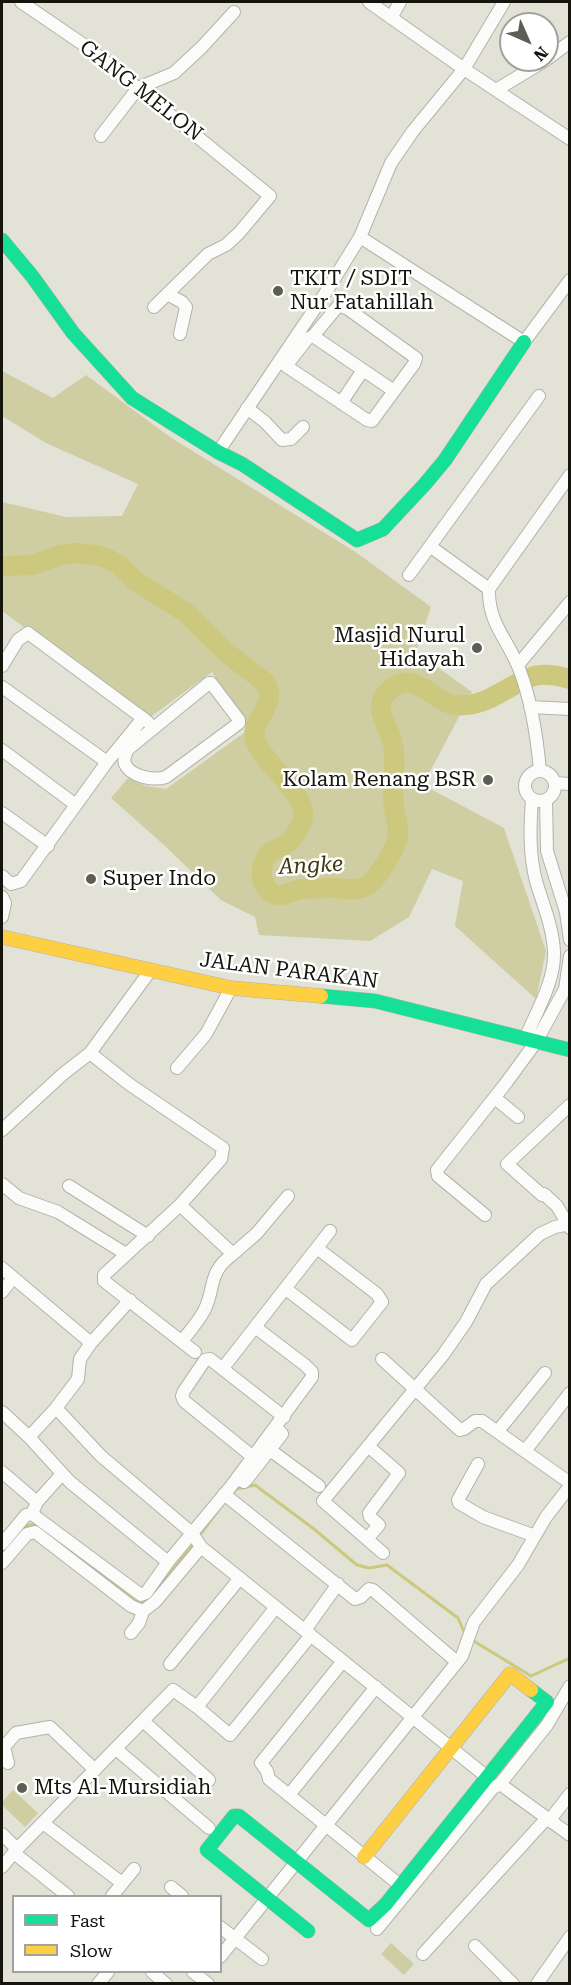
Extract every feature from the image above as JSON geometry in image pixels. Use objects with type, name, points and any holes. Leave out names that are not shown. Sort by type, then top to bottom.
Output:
[{"type":"street","name":"GANG MELON","points":[[21,2],[87,47],[270,196],[269,200],[239,233],[226,245],[208,254],[167,294]]},
{"type":"street","points":[[369,2],[464,69],[570,139]]},
{"type":"street","points":[[391,18],[400,2]]},
{"type":"street","points":[[218,452],[360,237],[391,164],[413,131],[464,69],[504,2]]},
{"type":"street","points":[[101,136],[138,88],[174,74],[234,12]]},
{"type":"street","points":[[496,90],[526,72]]},
{"type":"street","points":[[360,237],[524,342]]},
{"type":"street","points":[[2,240],[32,276],[73,333],[132,398],[218,452],[242,464],[357,540],[383,529],[445,460],[524,342],[570,280]]},
{"type":"street","points":[[154,308],[167,294],[182,302],[186,308],[180,334]]},
{"type":"street","points":[[342,305],[415,357],[414,364],[372,421],[367,420],[286,366],[307,339],[313,336],[326,320],[342,305]]},
{"type":"street","points":[[313,311],[326,320]]},
{"type":"street","points":[[313,336],[394,392]]},
{"type":"street","points":[[341,403],[363,370]]},
{"type":"street","points":[[409,575],[539,396]]},
{"type":"street","points":[[247,408],[266,422],[282,440],[291,439],[303,427]]},
{"type":"street","points":[[540,771],[537,734],[525,687],[519,668],[490,612],[489,589],[570,475]]},
{"type":"street","points":[[431,547],[489,589]]},
{"type":"street","points":[[519,668],[565,619],[570,602]]},
{"type":"street","points":[[2,666],[18,640],[28,633],[154,726]]},
{"type":"street","points":[[210,683],[239,720],[166,777],[159,779],[136,775],[125,764],[124,759],[128,749],[154,726],[210,683]]},
{"type":"street","points":[[2,687],[107,762]]},
{"type":"street","points":[[530,707],[570,709]]},
{"type":"street","points":[[2,876],[11,884],[21,881],[107,762],[143,718]]},
{"type":"street","points":[[2,750],[76,805]]},
{"type":"street","points":[[540,771],[550,775],[555,783],[553,793],[546,800],[532,800],[525,792],[525,782],[531,774],[540,771]]},
{"type":"street","points":[[555,783],[570,784]]},
{"type":"street","points":[[531,1040],[549,983],[554,953],[550,920],[536,882],[531,855],[532,800]]},
{"type":"street","points":[[546,800],[547,851],[566,912],[570,940]]},
{"type":"street","points":[[2,813],[48,846]]},
{"type":"street","points":[[2,897],[5,903],[2,917]]},
{"type":"street","name":"JALAN PARAKAN","points":[[2,938],[231,988],[375,1001],[570,1050]]},
{"type":"street","points":[[485,1215],[436,1172],[495,1098],[565,989],[570,956]]},
{"type":"street","points":[[2,1130],[90,1053],[150,971]]},
{"type":"street","points":[[177,1068],[206,1034],[231,988]]},
{"type":"street","points":[[90,1053],[129,1084],[223,1148],[221,1159],[180,1205],[104,1275],[104,1281],[195,1352]]},
{"type":"street","points":[[495,1098],[518,1117]]},
{"type":"street","points":[[383,1553],[323,1501],[443,1355],[466,1322],[486,1284],[494,1275],[540,1234],[555,1227],[569,1226],[557,1206],[507,1164],[570,1105]]},
{"type":"street","points":[[2,1184],[19,1198],[58,1212],[126,1254]]},
{"type":"street","points":[[69,1186],[148,1236]]},
{"type":"street","points":[[182,1341],[205,1309],[213,1277],[218,1267],[256,1233],[288,1196]]},
{"type":"street","points":[[180,1205],[233,1254]]},
{"type":"street","points":[[223,1368],[330,1231]]},
{"type":"street","points":[[286,1289],[352,1340],[382,1302],[377,1294],[317,1248]]},
{"type":"street","points":[[2,1268],[91,1343]]},
{"type":"street","points":[[2,1292],[13,1278]]},
{"type":"street","points":[[29,1437],[56,1408],[78,1379],[80,1359],[91,1343],[130,1300]]},
{"type":"street","points":[[237,1479],[244,1482],[247,1479],[280,1422],[312,1377],[312,1372],[255,1327]]},
{"type":"street","points":[[253,1457],[184,1401],[182,1396],[205,1360],[210,1359],[223,1368],[280,1422]]},
{"type":"street","points":[[222,1955],[465,1652],[474,1622],[518,1565],[546,1517],[570,1484],[498,1431],[479,1420],[460,1430],[382,1359]]},
{"type":"street","points":[[498,1431],[545,1373]]},
{"type":"street","points":[[525,1451],[570,1393]]},
{"type":"street","points":[[56,1408],[101,1456],[240,1578],[494,1781],[570,1835]]},
{"type":"street","points":[[2,1412],[29,1437],[62,1474],[168,1562]]},
{"type":"street","points":[[367,1539],[379,1525],[369,1513],[399,1473],[368,1446]]},
{"type":"street","points":[[131,1633],[139,1623],[143,1611],[155,1602],[224,1494],[253,1457],[266,1448]]},
{"type":"street","points":[[266,1448],[319,1486]]},
{"type":"street","points":[[478,1464],[458,1500],[459,1503],[483,1517],[535,1536]]},
{"type":"street","points":[[2,1472],[35,1508],[141,1595],[146,1593],[168,1562],[196,1540]]},
{"type":"street","points":[[2,1544],[62,1474]]},
{"type":"street","points":[[224,1494],[357,1599],[369,1589],[374,1590],[457,1662]]},
{"type":"street","points":[[2,1563],[27,1534],[34,1532],[131,1606],[143,1611]]},
{"type":"street","points":[[170,1665],[240,1578]]},
{"type":"street","points":[[2,1867],[173,1690],[230,1735],[308,1633],[338,1584]]},
{"type":"street","points":[[197,1707],[276,1607]]},
{"type":"street","points":[[343,1661],[261,1763],[269,1779],[400,1886]]},
{"type":"street","points":[[364,1857],[510,1674],[547,1702],[494,1781],[493,1788],[377,1929]]},
{"type":"street","points":[[308,1931],[207,1850],[237,1815],[369,1920],[547,1725],[570,1686]]},
{"type":"street","points":[[289,1795],[376,1687]]},
{"type":"street","points":[[143,1721],[209,1780]]},
{"type":"street","points":[[8,1763],[4,1747],[15,1732],[50,1727],[95,1770]]},
{"type":"street","points":[[116,1749],[209,1828]]},
{"type":"street","points":[[423,1954],[570,1794]]},
{"type":"street","points":[[43,1823],[118,1880]]},
{"type":"street","points":[[2,1834],[16,1851],[68,1895]]},
{"type":"street","points":[[113,1895],[134,1869]]},
{"type":"street","points":[[222,1929],[262,1959]]},
{"type":"street","points":[[537,1983],[570,1937]]},
{"type":"street","points":[[475,1946],[513,1983]]},
{"type":"street","points":[[154,1973],[166,1983]]},
{"type":"shaded area","points":[[2,371],[53,398],[86,375],[170,437],[357,553],[431,607],[416,652],[472,692],[423,785],[504,828],[546,951],[536,999],[455,926],[463,881],[432,869],[409,917],[370,941],[259,935],[255,917],[221,900],[111,798],[128,778],[146,786],[166,789],[248,730],[212,672],[149,718],[2,611],[2,502],[66,517],[122,516],[138,484],[46,443],[2,416]]},
{"type":"shaded area","points":[[13,1790],[38,1813],[25,1827],[2,1805]]},
{"type":"shaded area","points":[[391,1943],[414,1964],[404,1975],[381,1954]]},
{"type":"waterway","name":"Angke","points":[[2,566],[32,565],[60,555],[75,553],[106,558],[119,565],[137,582],[185,612],[227,653],[267,684],[269,700],[256,725],[255,739],[259,749],[292,789],[303,808],[303,818],[294,837],[269,854],[262,866],[263,883],[269,891],[277,895],[305,889],[359,889],[374,879],[392,851],[398,835],[393,799],[394,749],[381,705],[382,699],[395,686],[413,683],[445,702],[461,705],[485,701],[517,683],[538,675],[570,679]]},
{"type":"waterway","points":[[234,1492],[236,1489],[255,1485],[357,1565],[369,1568],[387,1565],[458,1618],[465,1634]]},
{"type":"waterway","points":[[199,1536],[217,1512]]},
{"type":"waterway","points":[[15,1538],[28,1526],[38,1525]]},
{"type":"waterway","points":[[60,1542],[135,1601],[141,1603],[148,1600],[194,1544]]},
{"type":"waterway","points":[[472,1640],[531,1676],[570,1658]]},
{"type":"traffic: fast","points":[[2,240],[32,276],[73,333],[132,398],[218,452],[242,464],[357,540],[383,529],[425,484],[445,460],[524,342]]},
{"type":"traffic: fast","points":[[321,996],[375,1001],[570,1050]]},
{"type":"traffic: fast","points":[[308,1931],[207,1850],[234,1816],[239,1816],[369,1920],[386,1904],[547,1702],[531,1690]]},
{"type":"traffic: slow","points":[[2,937],[231,988],[321,996]]},
{"type":"traffic: slow","points":[[364,1857],[510,1674],[531,1690]]},
{"type":"place","name":"TKIT / SDIT Nur Fatahillah","points":[[278,291]]},
{"type":"place","name":"Masjid Nurul Hidayah","points":[[477,648]]},
{"type":"place","name":"Kolam Renang BSR","points":[[488,780]]},
{"type":"place","name":"Super Indo","points":[[91,879]]},
{"type":"place","name":"Mts Al-Mursidiah","points":[[22,1788]]}]
